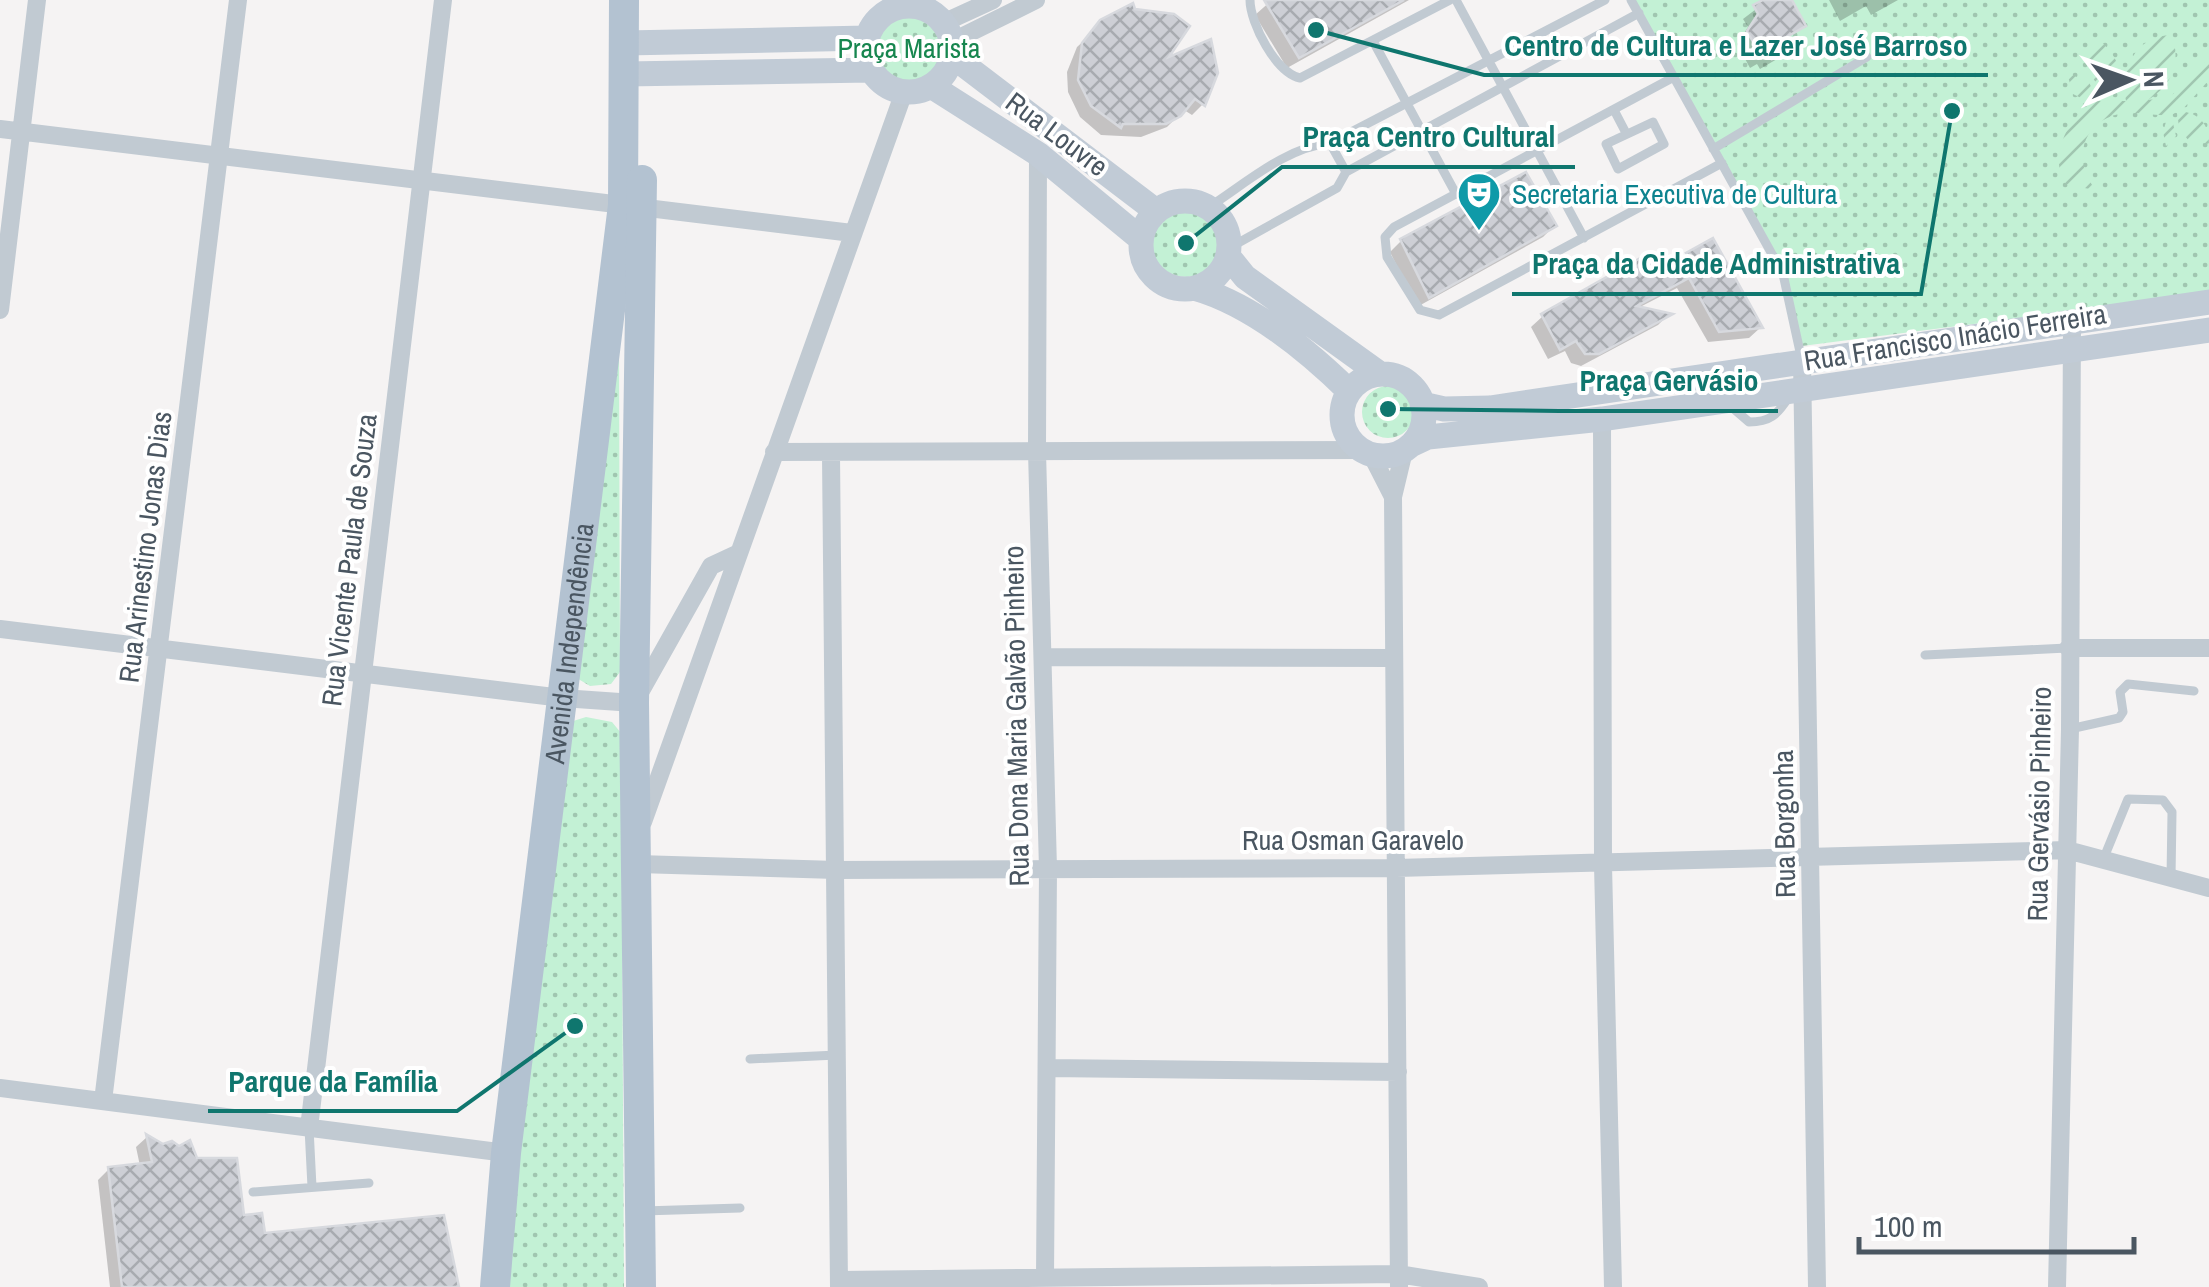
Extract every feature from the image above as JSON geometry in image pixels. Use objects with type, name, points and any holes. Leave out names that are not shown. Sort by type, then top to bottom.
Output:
[{"type":"main road","name":"Avenida Independência","points":[[624,0],[633,43],[634,74],[634,703],[641,1287]]},
{"type":"main road","name":"Avenida Independência","points":[[633,43],[641,0]]},
{"type":"main road","name":"Avenida Independência","points":[[496,1287],[506,1153],[562,698],[632,206]]},
{"type":"street","points":[[0,310],[9,128],[37,0]]},
{"type":"street","name":"Rua Arinestino Jonas Dias","points":[[103,1101],[238,0]]},
{"type":"street","name":"Rua Vicente Paula de Souza","points":[[309,1128],[443,0]]},
{"type":"street","points":[[949,40],[903,4],[880,17],[867,38],[871,70],[890,88],[904,92],[931,86],[941,78],[949,40],[993,0]]},
{"type":"street","points":[[949,40],[1036,0]]},
{"type":"street","points":[[633,43],[867,38]]},
{"type":"street","name":"Rua Louvre","points":[[949,40],[1156,211]]},
{"type":"street","points":[[634,74],[871,70]]},
{"type":"street","name":"Rua Louvre","points":[[931,86],[1038,154],[1142,239]]},
{"type":"street","points":[[637,852],[774,452],[904,92]]},
{"type":"street","points":[[9,128],[852,233]]},
{"type":"street","name":"Rua Dona Maria Galvão Pinheiro","points":[[1038,154],[1037,451],[1048,869],[1045,1278]]},
{"type":"street","points":[[1349,390],[1249,312],[1218,295],[1173,287],[1155,277],[1143,260],[1142,239],[1156,211],[1182,200],[1209,207],[1225,225],[1229,252],[1245,277],[1380,374]]},
{"type":"street","points":[[1194,288],[1219,274],[1229,252]]},
{"type":"street","name":"Rua Francisco Inácio Ferreira","points":[[1422,404],[1444,409],[1490,408],[2209,302]]},
{"type":"street","name":"Rua Gervásio Pinheiro","points":[[2057,1287],[2070,851],[2072,322]]},
{"type":"street","name":"Rua Francisco Inácio Ferreira","points":[[1409,447],[1428,437],[1602,419],[2209,330]]},
{"type":"street","name":"Rua Borgonha","points":[[1802,361],[1799,390],[1812,860],[1817,1287]]},
{"type":"street","points":[[1393,497],[1366,452],[1343,426],[1342,406],[1349,390],[1368,376],[1380,374],[1402,378],[1422,404],[1422,425],[1409,447],[1393,497],[1398,1281]]},
{"type":"street","points":[[1602,419],[1603,865],[1613,1287]]},
{"type":"street","points":[[774,452],[1366,452],[1409,447]]},
{"type":"street","points":[[831,454],[840,1283],[1045,1278],[1398,1281],[1479,1287]]},
{"type":"street","points":[[0,629],[562,698],[634,703],[711,566],[739,553]]},
{"type":"street","points":[[2068,648],[2209,648]]},
{"type":"street","points":[[1044,657],[1394,658]]},
{"type":"street","name":"Rua Osman Garavelo","points":[[637,852],[836,870],[1603,865],[2070,851],[2209,888]]},
{"type":"street","points":[[1047,1068],[1398,1072]]},
{"type":"street","points":[[0,1088],[506,1153]]},
{"type":"lane","points":[[1250,0],[1252,18],[1285,72],[1294,77],[1311,75],[1453,0],[1584,238]]},
{"type":"lane","points":[[1209,207],[1285,159],[1312,145],[1330,143],[1605,0]]},
{"type":"lane","points":[[1631,0],[1783,274],[1802,361]]},
{"type":"lane","points":[[1229,252],[1337,188],[1346,172],[1639,13]]},
{"type":"lane","points":[[1373,42],[1456,194]]},
{"type":"lane","points":[[1714,149],[1868,58]]},
{"type":"lane","points":[[1674,77],[1394,227],[1385,238],[1387,257],[1420,310],[1428,315],[1446,313],[1722,163]]},
{"type":"lane","points":[[1614,110],[1626,133]]},
{"type":"lane","points":[[1653,122],[1664,144],[1618,170],[1605,146],[1626,133],[1653,122]]},
{"type":"lane","points":[[1330,143],[1346,172]]},
{"type":"lane","points":[[1925,655],[2068,648]]},
{"type":"lane","points":[[2070,729],[2118,718],[2123,712],[2120,692],[2128,684],[2194,691]]},
{"type":"lane","points":[[2103,860],[2128,799],[2163,800],[2172,812],[2171,878]]},
{"type":"lane","points":[[750,1059],[837,1055]]},
{"type":"lane","points":[[309,1128],[312,1187]]},
{"type":"lane","points":[[252,1192],[369,1183]]},
{"type":"lane","points":[[640,1211],[740,1208]]},
{"type":"green space","points":[[1634,0],[2209,0],[2209,294],[1802,346],[1783,271]]},
{"type":"green space","name":"Praça Marista","points":[[909,13],[923,15],[934,23],[942,34],[942,62],[934,73],[923,81],[909,83],[895,81],[884,73],[876,62],[874,48],[876,34],[884,23],[895,15]]},
{"type":"green space","points":[[2172,35],[2176,55],[2173,72],[2164,87],[2148,100],[2171,97],[2190,70],[2209,60],[2209,80],[2181,111],[2202,121],[2209,144],[2188,140],[2179,127],[2177,112],[2171,115],[2176,136],[2166,146],[2163,132],[2168,115],[2119,114],[2096,125],[2084,144],[2084,167],[2096,190],[2067,185],[2059,164],[2062,141],[2074,119],[2091,103],[2073,94],[2067,73],[2089,82],[2097,101],[2126,101],[2125,77],[2133,56],[2148,41]]},
{"type":"green space","points":[[2097,38],[2118,65],[2119,80],[2112,97],[2090,71],[2089,56]]},
{"type":"green space","points":[[1186,205],[1211,216],[1222,241],[1211,266],[1186,277],[1161,266],[1150,241],[1161,216]]},
{"type":"green space","points":[[619,338],[620,672],[611,684],[590,686],[575,677]]},
{"type":"green space","points":[[1388,386],[1407,393],[1414,412],[1407,431],[1388,438],[1369,431],[1362,412],[1369,393]]},
{"type":"green space","points":[[586,717],[612,722],[621,733],[624,1287],[504,1287],[570,722]]},
{"type":"building","points":[[1264,0],[1404,0],[1299,58]]},
{"type":"building","points":[[1763,0],[1792,0],[1806,26],[1785,38],[1792,48],[1772,59],[1769,54],[1762,58],[1747,31],[1758,14],[1753,5]]},
{"type":"building","points":[[1133,3],[1135,9],[1174,14],[1190,26],[1169,57],[1211,39],[1218,73],[1205,106],[1195,99],[1181,116],[1166,124],[1123,124],[1121,128],[1091,106],[1078,80],[1082,43],[1100,20]]},
{"type":"building","name":"Secretaria Executiva de Cultura","points":[[1526,172],[1557,226],[1429,298],[1400,239]]},
{"type":"building","points":[[1713,238],[1763,328],[1719,332],[1689,278],[1637,306],[1673,314],[1599,354],[1585,354],[1576,341],[1560,350],[1541,314],[1651,252],[1663,274],[1690,259],[1686,253]]},
{"type":"building","points":[[146,1134],[163,1144],[172,1141],[179,1146],[190,1140],[197,1158],[237,1158],[244,1215],[262,1213],[265,1233],[444,1215],[459,1287],[122,1287],[108,1167],[152,1162]]},
{"type":"place","name":"Centro de Cultura e Lazer José Barroso","points":[[1316,30]]},
{"type":"place","name":"Praça da Cidade Administrativa","points":[[1952,111]]},
{"type":"place","name":"Secretaria Executiva de Cultura","points":[[1479,232]]},
{"type":"place","name":"Praça Centro Cultural","points":[[1186,243]]},
{"type":"place","name":"Praça Gervásio","points":[[1388,409]]},
{"type":"place","name":"Parque da Família","points":[[575,1026]]}]
